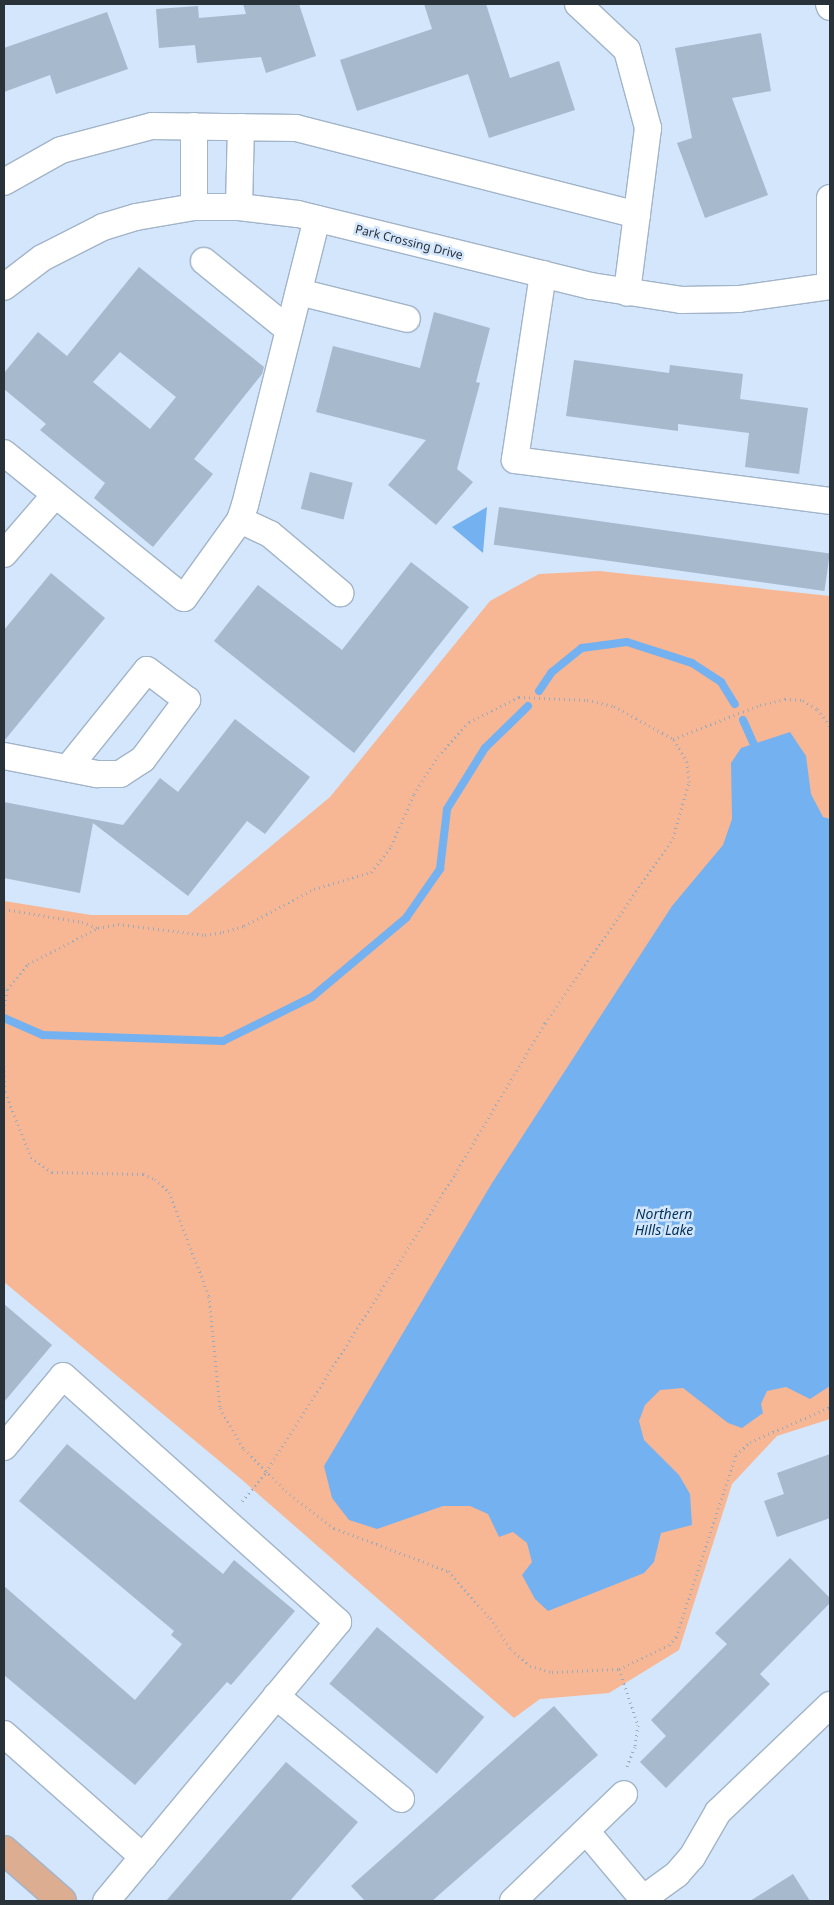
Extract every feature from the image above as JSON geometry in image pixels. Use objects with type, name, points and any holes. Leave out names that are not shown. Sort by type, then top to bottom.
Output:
[{"type":"main road","points":[[4,1850],[62,1901]]},
{"type":"street","points":[[578,4],[627,50],[648,128],[627,293]]},
{"type":"street","points":[[4,182],[61,150],[152,126],[296,128],[637,215]]},
{"type":"street","points":[[194,126],[194,207]]},
{"type":"street","points":[[239,207],[241,127]]},
{"type":"street","points":[[830,198],[830,281]]},
{"type":"street","name":"Park Crossing Drive","points":[[6,279],[103,227],[136,217],[194,207],[239,207],[317,219],[627,293],[681,300],[739,299],[830,286]]},
{"type":"street","points":[[4,453],[184,598],[240,520],[317,219]]},
{"type":"street","points":[[204,261],[289,330]]},
{"type":"street","points":[[543,274],[515,460],[830,501]]},
{"type":"street","points":[[299,292],[407,319]]},
{"type":"street","points":[[4,554],[55,495]]},
{"type":"street","points":[[240,520],[270,534],[340,593]]},
{"type":"street","points":[[4,756],[68,768]]},
{"type":"street","points":[[4,1447],[64,1376],[338,1622],[106,1901]]},
{"type":"street","points":[[276,1696],[400,1799]]},
{"type":"street","points":[[586,1831],[642,1900],[677,1874],[692,1857],[718,1812],[830,1705]]},
{"type":"street","points":[[4,1734],[143,1857]]},
{"type":"street","points":[[513,1901],[624,1794]]},
{"type":"path","points":[[4,1010],[8,989],[28,964],[98,928],[118,924],[205,935],[223,932],[244,926],[314,889],[371,872],[386,854],[414,794],[438,756],[469,722],[519,698],[586,700],[614,706],[673,739],[687,762],[689,782],[673,838],[545,1023],[455,1174],[266,1472],[226,1522]]},
{"type":"path","points":[[673,739],[760,706],[785,699],[803,700],[817,709],[830,726]]},
{"type":"path","points":[[4,909],[82,922],[98,928]]},
{"type":"path","points":[[4,1066],[4,1092],[31,1157],[52,1172],[143,1174],[155,1179],[169,1192],[209,1296],[220,1408],[244,1449],[266,1472],[334,1528],[448,1571],[490,1618],[511,1649],[530,1666],[552,1672],[619,1670],[669,1645],[676,1637],[736,1455],[750,1442],[830,1407]]},
{"type":"path","points":[[619,1670],[638,1725],[635,1747],[621,1779],[624,1794]]},
{"type":"shaded area","points":[[599,571],[830,596],[830,1419],[777,1436],[732,1484],[679,1650],[609,1693],[540,1699],[514,1718],[241,1479],[4,1282],[4,901],[91,915],[188,915],[330,797],[490,601],[539,574]]},
{"type":"water","points":[[487,507],[483,553],[452,527]]},
{"type":"water","name":"Northern Hills Lake","points":[[790,732],[806,756],[811,794],[823,817],[830,819],[830,1386],[810,1399],[786,1387],[767,1391],[761,1404],[763,1413],[742,1428],[728,1423],[683,1388],[660,1390],[645,1405],[639,1421],[644,1440],[679,1475],[690,1494],[692,1525],[661,1533],[654,1562],[644,1573],[548,1611],[535,1599],[522,1575],[532,1562],[527,1543],[513,1532],[499,1537],[488,1514],[470,1506],[443,1506],[377,1529],[349,1520],[332,1498],[324,1466],[492,1183],[672,906],[723,845],[732,819],[731,763],[741,748]]},
{"type":"building","points":[[243,4],[299,4],[316,56],[266,73],[261,57],[197,63],[195,45],[159,48],[156,9],[198,6],[199,18],[246,14]]},
{"type":"building","points":[[424,4],[486,4],[510,78],[559,61],[575,110],[489,138],[468,74],[357,111],[340,60],[432,29]]},
{"type":"building","points":[[107,12],[128,69],[56,94],[50,75],[4,92],[4,48]]},
{"type":"building","points":[[761,33],[771,91],[732,98],[768,195],[705,218],[677,143],[692,138],[675,48]]},
{"type":"building","points":[[139,267],[264,367],[262,374],[194,459],[213,474],[153,547],[94,498],[105,483],[40,430],[46,424],[4,389],[4,373],[38,332],[67,356]],"holes":[[[120,352],[176,397],[150,429],[93,382]]]},
{"type":"building","points":[[434,312],[490,328],[476,382],[480,383],[457,469],[473,482],[436,525],[388,485],[426,440],[316,412],[333,346],[420,368]]},
{"type":"building","points":[[574,360],[669,373],[670,365],[743,374],[740,399],[808,408],[799,474],[745,467],[749,433],[678,424],[678,431],[566,416]]},
{"type":"building","points":[[310,472],[353,483],[343,520],[301,509]]},
{"type":"building","points":[[499,507],[830,553],[824,591],[494,545]]},
{"type":"building","points":[[411,562],[469,607],[354,753],[214,641],[258,585],[342,650]]},
{"type":"building","points":[[51,573],[105,618],[4,741],[4,630]]},
{"type":"building","points":[[235,719],[310,777],[265,834],[247,821],[188,896],[93,823],[80,893],[4,878],[4,802],[123,825],[160,778],[178,792]]},
{"type":"building","points":[[4,1304],[52,1345],[4,1402]]},
{"type":"building","points":[[67,1444],[223,1574],[234,1560],[295,1611],[231,1685],[227,1682],[135,1785],[4,1675],[4,1586],[135,1700],[182,1644],[171,1635],[174,1631],[19,1501]]},
{"type":"building","points":[[830,1454],[830,1518],[777,1537],[764,1501],[784,1494],[777,1473]]},
{"type":"building","points":[[790,1558],[830,1598],[830,1603],[760,1674],[770,1684],[666,1788],[640,1762],[666,1736],[651,1720],[727,1644],[715,1633]]},
{"type":"building","points":[[377,1627],[484,1717],[437,1774],[329,1684]]},
{"type":"building","points":[[554,1706],[598,1755],[432,1901],[365,1901],[351,1886]]},
{"type":"building","points":[[286,1762],[358,1822],[290,1901],[166,1901]]},
{"type":"building","points":[[793,1874],[810,1901],[750,1901]]},
{"type":"waterway","points":[[539,691],[552,672],[582,648],[627,642],[692,663],[721,682],[735,704]]},
{"type":"waterway","points":[[4,1018],[43,1035],[223,1041],[312,997],[406,918],[440,869],[447,809],[485,748],[528,706]]},
{"type":"waterway","points":[[743,720],[757,752]]}]
